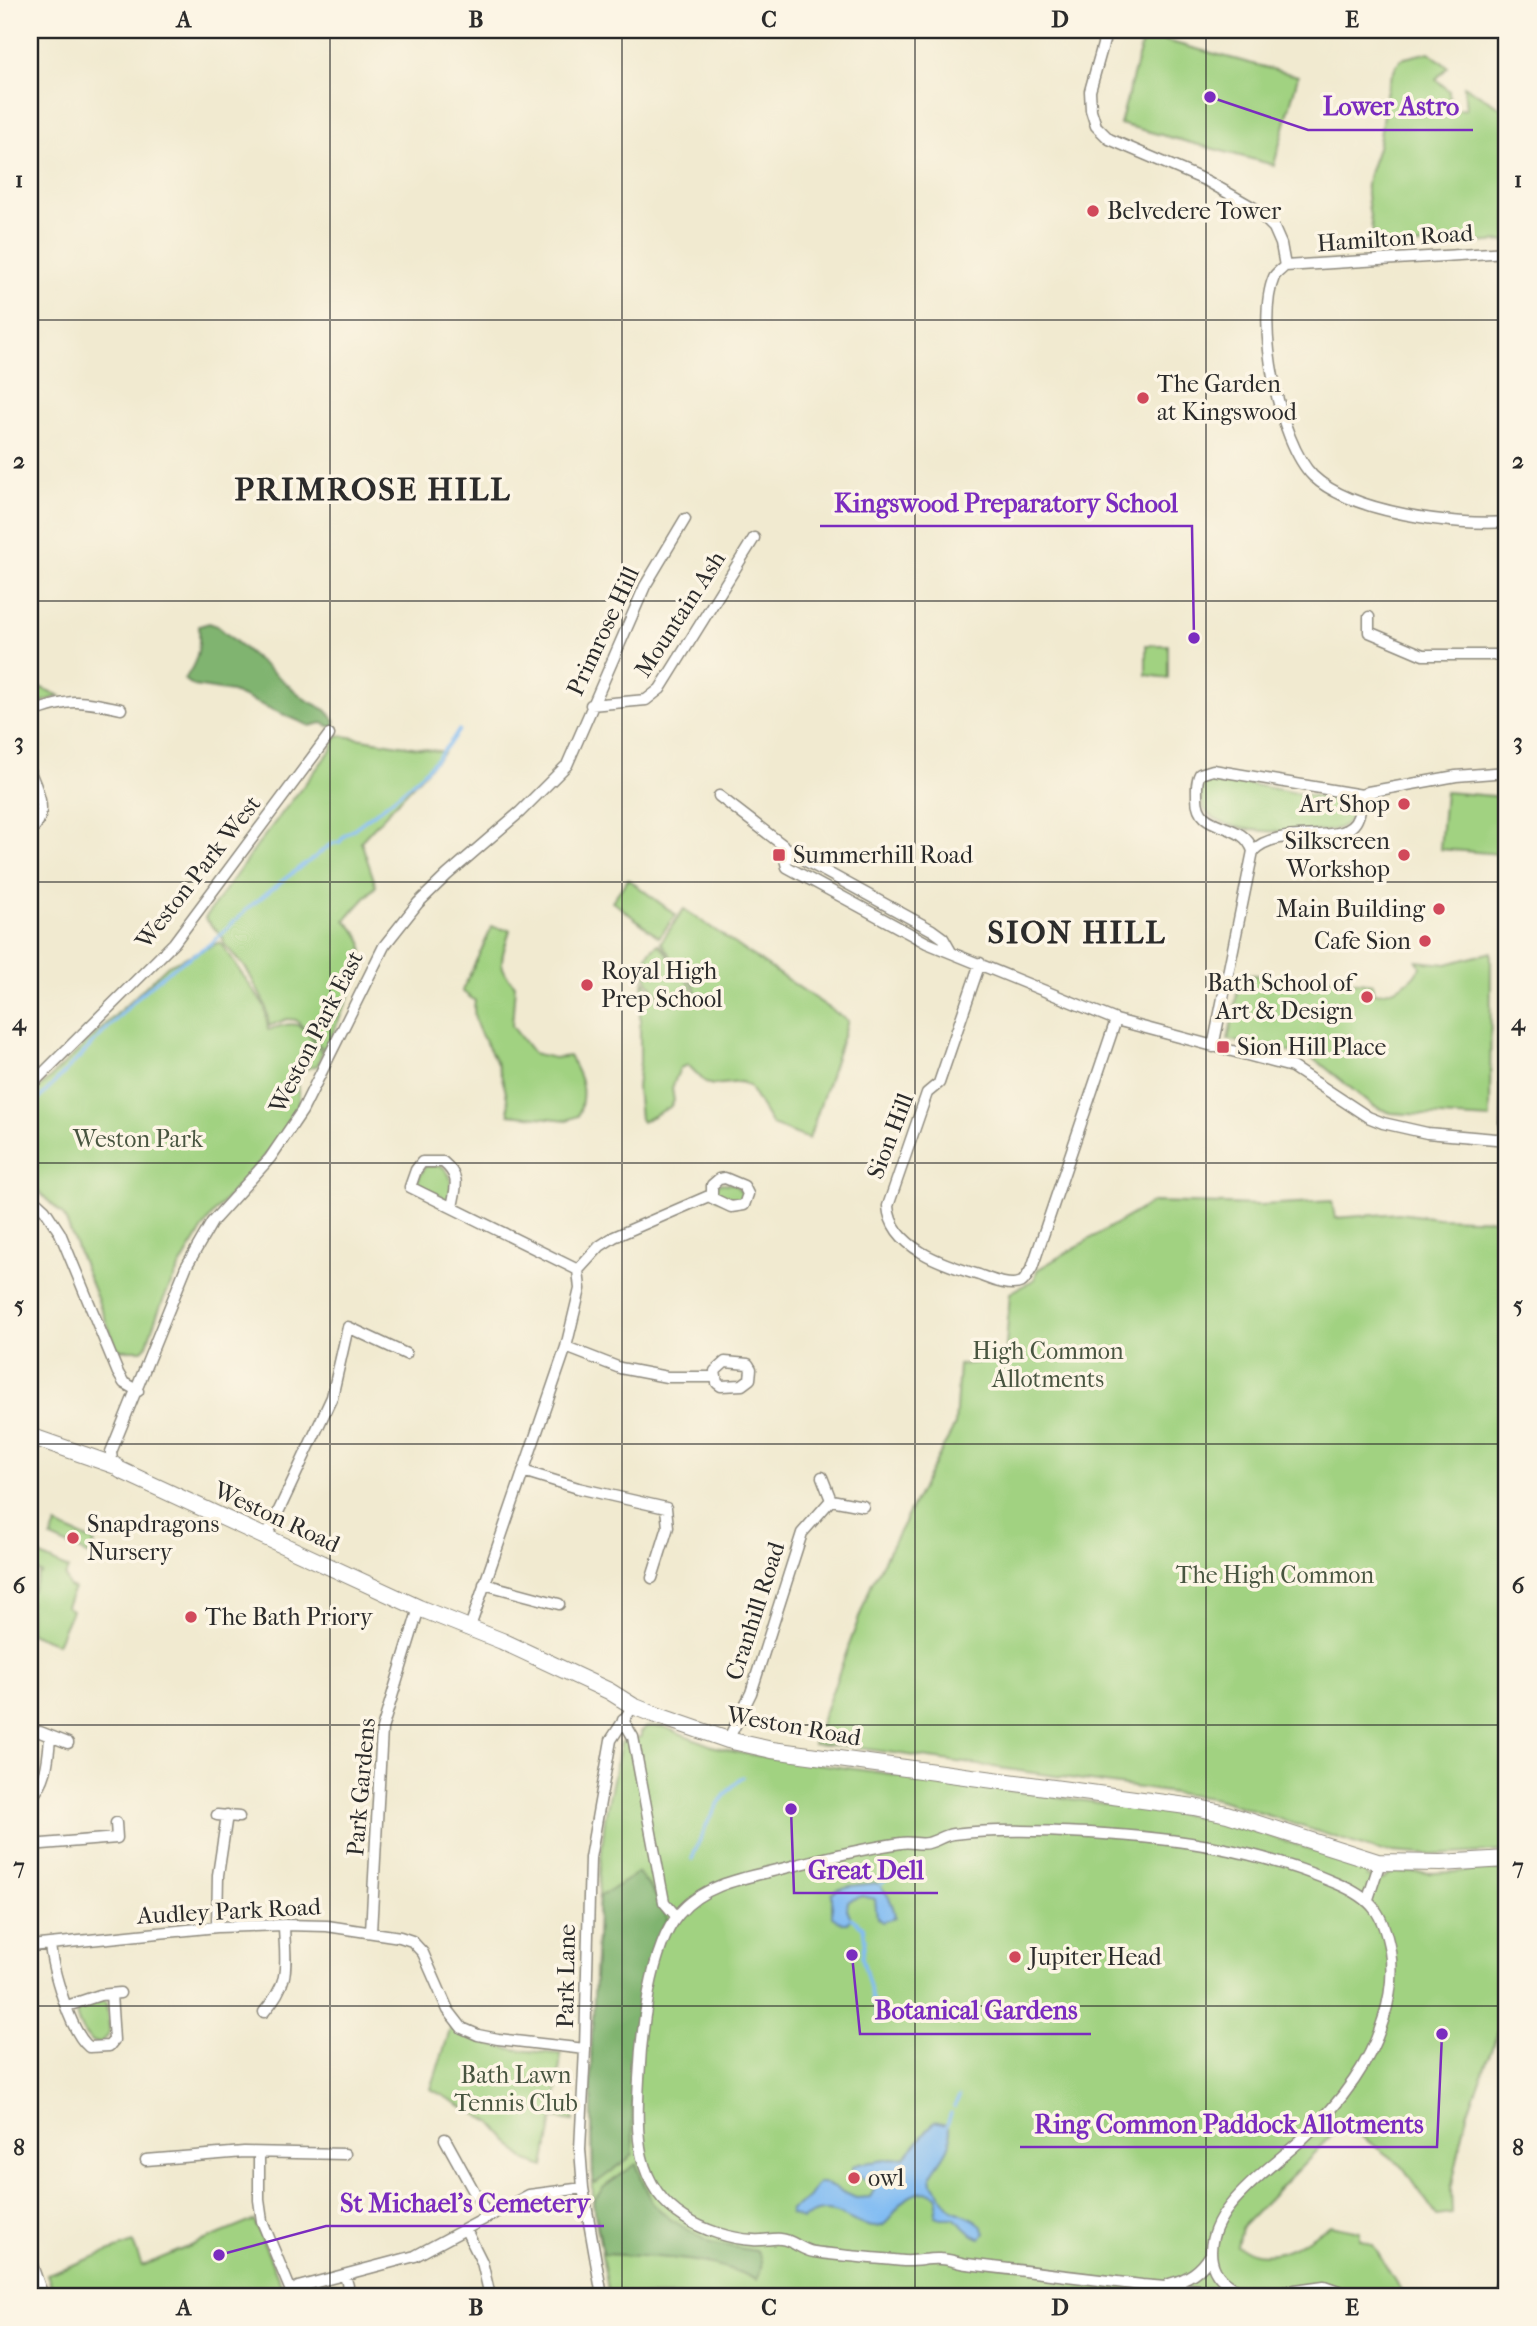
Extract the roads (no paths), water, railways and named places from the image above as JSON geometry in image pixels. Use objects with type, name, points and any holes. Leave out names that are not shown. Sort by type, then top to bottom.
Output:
[{"type":"street","points":[[1107,30],[1090,90],[1091,110],[1096,126],[1109,139],[1207,181],[1254,208],[1274,228],[1281,244],[1285,266],[1275,275],[1269,297],[1266,343],[1273,381],[1292,441],[1312,475],[1333,489],[1367,503],[1406,514],[1454,521],[1507,522]]},
{"type":"street","name":"Hamilton Road","points":[[1285,266],[1507,252]]},
{"type":"street","name":"Primrose Hill","points":[[567,765],[645,586],[685,519]]},
{"type":"street","name":"Mountain Ash","points":[[591,705],[646,700],[660,689],[754,538]]},
{"type":"street","points":[[1369,617],[1369,632],[1423,655],[1507,655]]},
{"type":"street","points":[[30,713],[60,702],[74,701],[110,700],[121,709]]},
{"type":"street","name":"Weston Park West","points":[[30,1086],[174,943],[329,735]]},
{"type":"street","name":"Weston Park East","points":[[118,1468],[112,1461],[111,1452],[138,1391],[186,1267],[212,1222],[270,1158],[302,1111],[384,946],[412,910],[437,884],[520,812],[567,765]]},
{"type":"street","points":[[1253,851],[1249,840],[1207,820],[1200,811],[1197,802],[1197,779],[1200,774],[1213,770],[1362,795],[1455,776],[1507,772]]},
{"type":"street","points":[[30,772],[41,797],[40,814],[30,831]]},
{"type":"street","points":[[1213,1047],[1253,851],[1261,842],[1278,837],[1343,833],[1355,824],[1358,818],[1362,795]]},
{"type":"street","points":[[719,796],[797,856],[785,859],[787,867],[927,943],[1116,1020],[1292,1067],[1368,1117],[1427,1133],[1507,1140],[1504,1122],[1507,945]]},
{"type":"street","name":"Sion Hill","points":[[980,963],[939,1083],[927,1093],[888,1198],[891,1220],[906,1240],[948,1266],[994,1281],[1016,1283],[1025,1278],[1031,1268],[1116,1020]]},
{"type":"street","points":[[452,1207],[457,1182],[453,1170],[443,1161],[422,1162],[410,1186],[452,1207],[578,1270]]},
{"type":"street","points":[[470,1627],[566,1347],[580,1289],[578,1270],[600,1246],[614,1237],[711,1195]]},
{"type":"street","points":[[30,1196],[45,1210],[60,1233],[118,1374],[124,1383],[138,1391]]},
{"type":"street","points":[[266,1538],[332,1397],[348,1327],[406,1354]]},
{"type":"street","points":[[566,1347],[620,1368],[667,1377],[715,1377]]},
{"type":"street","name":"Weston Road","points":[[30,1436],[118,1468],[419,1608],[470,1627],[609,1690],[634,1706],[728,1740],[772,1750],[1194,1807],[1227,1814],[1359,1858],[1381,1862],[1441,1863],[1507,1859]]},
{"type":"street","points":[[523,1471],[578,1488],[669,1504],[668,1527],[652,1578]]},
{"type":"street","points":[[821,1477],[831,1500],[863,1506]]},
{"type":"street","name":"Cranhill Road","points":[[728,1740],[751,1693],[802,1533],[831,1500]]},
{"type":"street","points":[[484,1584],[559,1604]]},
{"type":"street","name":"Park Gardens","points":[[371,1932],[383,1728],[419,1608]]},
{"type":"street","name":"Park Lane","points":[[601,2296],[583,2188],[580,2149],[590,1858],[611,1740],[634,1706]]},
{"type":"street","points":[[623,1720],[633,1737],[664,1902],[676,1916]]},
{"type":"street","points":[[30,1799],[41,1785],[47,1771],[45,1735],[68,1743]]},
{"type":"street","points":[[217,1927],[218,1875],[228,1816]]},
{"type":"street","points":[[30,1845],[117,1838],[116,1823]]},
{"type":"street","points":[[1156,2286],[1184,2280],[1206,2263],[1216,2231],[1233,2202],[1325,2116],[1353,2083],[1367,2059],[1385,2010],[1392,1968],[1389,1945],[1368,1899],[1334,1882],[1251,1854],[1218,1846],[1123,1835],[1059,1831],[1007,1832],[950,1835],[924,1844],[907,1841],[828,1857],[729,1882],[690,1902],[676,1916],[661,1941],[655,1962],[640,2063],[637,2136],[640,2155],[650,2178],[660,2196],[682,2217],[740,2238],[757,2241],[784,2239],[808,2251],[908,2261],[942,2259],[1156,2286],[1261,2295],[1324,2286],[1353,2296]]},
{"type":"street","points":[[1368,1899],[1381,1862]]},
{"type":"street","points":[[264,2012],[279,1994],[285,1979],[284,1925]]},
{"type":"street","name":"Audley Park Road","points":[[30,1946],[217,1927],[327,1926],[371,1932],[412,1941],[423,1953],[448,2010],[462,2028],[498,2039],[585,2049]]},
{"type":"street","points":[[50,1944],[52,1969],[67,2006],[83,2042],[89,2047],[109,2046],[114,2040],[116,1993],[67,2006]]},
{"type":"street","points":[[445,2139],[488,2217]]},
{"type":"street","points":[[146,2160],[244,2152],[345,2154]]},
{"type":"street","points":[[259,2152],[259,2211],[294,2290],[415,2256],[529,2195],[583,2188]]},
{"type":"street","points":[[466,2230],[482,2262],[489,2296]]},
{"type":"street","points":[[1211,2254],[1215,2270],[1222,2279],[1230,2287],[1242,2292]]},
{"type":"street","points":[[30,2260],[43,2296]]},
{"type":"street","points":[[1497,2296],[1507,2265]]},
{"type":"street","points":[[345,2276],[351,2296]]},
{"type":"water","points":[[876,1883],[889,1898],[895,1918],[882,1922],[877,1918],[875,1899],[862,1896],[848,1901],[847,1909],[851,1918],[847,1923],[832,1917],[832,1894],[837,1890]]},
{"type":"water","points":[[934,2122],[947,2125],[951,2138],[931,2175],[932,2183],[950,2208],[979,2224],[985,2233],[981,2239],[954,2218],[935,2216],[938,2197],[929,2192],[921,2192],[905,2200],[881,2226],[866,2226],[830,2211],[818,2212],[802,2219],[790,2214],[791,2210],[807,2199],[818,2183],[856,2198],[870,2197],[874,2183],[852,2174],[852,2167],[905,2157]]},
{"type":"waterway","points":[[30,1108],[139,996],[168,971],[212,943],[248,908],[304,864],[326,848],[340,842],[344,836],[376,813],[421,775],[459,730]]},
{"type":"waterway","points":[[692,1859],[718,1804],[743,1777]]},
{"type":"waterway","points":[[880,1885],[886,1880]]},
{"type":"waterway","points":[[851,1918],[863,1927],[865,1940],[862,1957],[879,2023]]},
{"type":"waterway","points":[[954,2107],[959,2097]]},
{"type":"waterway","points":[[947,2125],[951,2113]]},
{"type":"place","name":"Lower Astro","points":[[1210,97]]},
{"type":"place","name":"Belvedere Tower","points":[[1093,211]]},
{"type":"place","name":"The Garden at Kingswood","points":[[1143,398]]},
{"type":"place","name":"Kingswood Preparatory School","points":[[1194,638]]},
{"type":"place","name":"Art Shop","points":[[1404,804]]},
{"type":"place","name":"Summerhill Road","points":[[779,855]]},
{"type":"place","name":"Silkscreen Workshop","points":[[1404,855]]},
{"type":"place","name":"Main Building","points":[[1439,909]]},
{"type":"place","name":"Cafe Sion","points":[[1425,941]]},
{"type":"place","name":"Royal High Prep School","points":[[587,985]]},
{"type":"place","name":"Bath School of Art & Design","points":[[1367,997]]},
{"type":"place","name":"Sion Hill Place","points":[[1223,1047]]},
{"type":"place","name":"Snapdragons Nursery","points":[[73,1538]]},
{"type":"place","name":"The Bath Priory","points":[[191,1617]]},
{"type":"place","name":"Great Dell","points":[[791,1809]]},
{"type":"place","name":"Botanical Gardens","points":[[852,1955]]},
{"type":"place","name":"Jupiter Head","points":[[1015,1957]]},
{"type":"place","name":"Ring Common Paddock Allotments","points":[[1442,2034]]},
{"type":"place","name":"owl","points":[[854,2178]]},
{"type":"place","name":"St Michael's Cemetery","points":[[219,2255]]},
{"type":"district","name":"PRIMROSE HILL","points":[[373,489]]},
{"type":"district","name":"SION HILL","points":[[1077,932]]},
{"type":"park label","name":"Weston Park","points":[[138,1139]]},
{"type":"park label","name":"High Common Allotments","points":[[1048,1365]]},
{"type":"park label","name":"The High Common","points":[[1275,1575]]},
{"type":"park label","name":"Bath Lawn Tennis Club","points":[[516,2089]]}]
